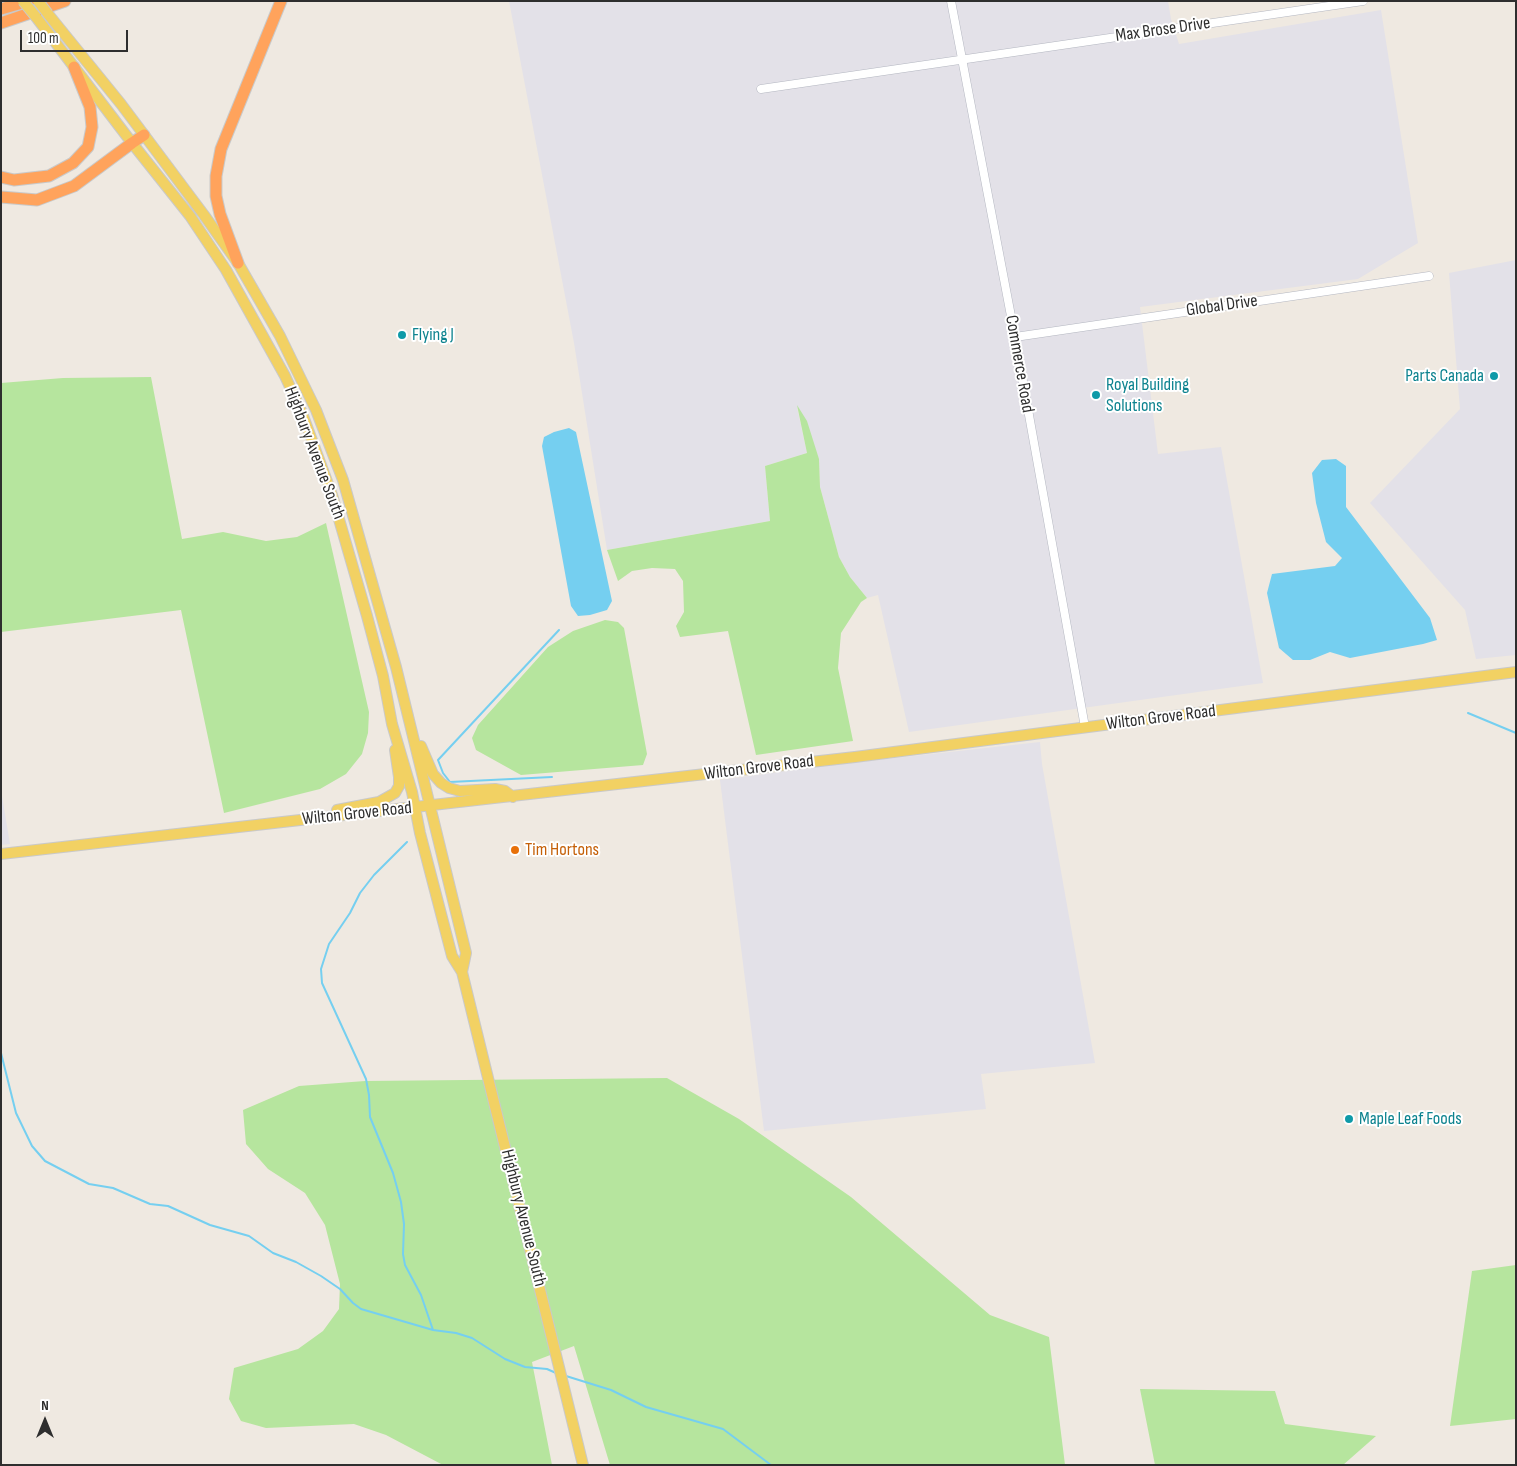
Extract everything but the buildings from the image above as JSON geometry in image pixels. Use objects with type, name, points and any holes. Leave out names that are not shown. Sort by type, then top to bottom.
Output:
[{"type":"highway","points":[[1,9],[29,1]]},
{"type":"highway","points":[[1,23],[65,1]]},
{"type":"highway","points":[[238,263],[220,214],[216,196],[216,176],[221,148],[281,1]]},
{"type":"highway","points":[[1,177],[14,180],[49,176],[73,162],[88,147],[92,127],[90,107],[74,67]]},
{"type":"highway","points":[[1,197],[37,200],[74,186],[144,135]]},
{"type":"main road","name":"Highbury Avenue South","points":[[23,1],[190,216],[226,270],[302,413],[346,539],[381,668],[392,724],[452,956],[462,972],[583,1465]]},
{"type":"main road","name":"Highbury Avenue South","points":[[38,1],[144,135],[238,263],[298,372],[316,410],[352,510],[381,612],[466,952],[462,972]]},
{"type":"main road","name":"Wilton Grove Road","points":[[1,854],[846,758],[1516,672]]},
{"type":"main road","points":[[409,720],[427,762],[441,783],[460,792],[495,790],[505,791],[513,797]]},
{"type":"main road","points":[[277,823],[310,814],[379,802],[395,793],[399,777],[392,724]]},
{"type":"street","name":"Commerce Road","points":[[952,1],[1085,727]]},
{"type":"street","name":"Max Brose Drive","points":[[760,89],[1364,1]]},
{"type":"street","name":"Global Drive","points":[[1015,337],[1429,276]]},
{"type":"shaded area","points":[[509,1],[1168,1],[1171,19],[1179,44],[1381,10],[1418,243],[1358,279],[1140,307],[1158,454],[1221,447],[1263,683],[909,732],[878,595],[867,598],[850,577],[839,557],[820,487],[819,459],[797,407],[807,453],[765,466],[770,521],[607,550],[574,343]]},
{"type":"shaded area","points":[[1516,260],[1516,655],[1476,659],[1465,610],[1370,503],[1460,409],[1449,273]]},
{"type":"shaded area","points":[[1040,742],[1042,764],[1095,1063],[981,1074],[986,1109],[764,1131],[720,780],[832,765]]},
{"type":"shaded area","points":[[1,790],[10,844],[1,845]]},
{"type":"green space","points":[[151,377],[182,539],[223,532],[266,541],[297,537],[326,523],[369,712],[368,733],[362,754],[346,774],[320,789],[224,813],[181,610],[1,632],[1,383],[63,378]]},
{"type":"green space","points":[[797,405],[807,421],[819,459],[820,487],[839,557],[850,577],[867,598],[861,602],[841,633],[838,668],[853,741],[756,755],[728,631],[680,637],[676,626],[684,612],[683,581],[675,569],[652,568],[632,571],[618,581],[607,550],[770,521],[765,466],[807,453]]},
{"type":"green space","points":[[605,620],[618,622],[624,628],[647,754],[643,765],[521,775],[476,750],[472,738],[478,725],[548,647],[573,631]]},
{"type":"green space","points":[[667,1078],[739,1119],[851,1197],[990,1315],[1049,1337],[1065,1465],[610,1465],[574,1346],[532,1362],[552,1465],[443,1465],[386,1435],[354,1424],[266,1428],[241,1421],[229,1399],[234,1368],[298,1349],[323,1331],[339,1309],[340,1284],[325,1225],[305,1193],[268,1169],[246,1144],[243,1110],[299,1086],[365,1081]]},
{"type":"green space","points":[[1516,1265],[1516,1419],[1450,1426],[1472,1271]]},
{"type":"green space","points":[[1140,1389],[1275,1391],[1285,1424],[1376,1436],[1343,1465],[1155,1465]]},
{"type":"water","points":[[569,428],[576,432],[612,601],[607,610],[578,616],[571,606],[542,446],[544,437]]},
{"type":"water","points":[[1336,459],[1346,466],[1346,507],[1430,618],[1437,640],[1350,658],[1330,652],[1310,660],[1293,660],[1279,648],[1267,593],[1272,574],[1335,566],[1342,558],[1326,542],[1316,503],[1312,473],[1322,460]]},
{"type":"waterway","points":[[552,777],[450,782],[443,773],[438,760],[559,630]]},
{"type":"waterway","points":[[1468,713],[1516,733]]},
{"type":"waterway","points":[[407,842],[374,875],[360,893],[350,913],[329,944],[321,969],[322,983],[366,1079],[370,1117],[393,1173],[401,1202],[404,1224],[403,1254],[405,1265],[421,1295],[433,1330]]},
{"type":"waterway","points":[[1,1053],[16,1113],[32,1146],[45,1161],[89,1184],[113,1188],[150,1204],[168,1206],[210,1225],[249,1236],[273,1253],[296,1262],[321,1276],[340,1289],[361,1309],[433,1330],[456,1333],[472,1338],[505,1359],[525,1367],[547,1369],[556,1373]]},
{"type":"waterway","points":[[566,1376],[611,1390],[646,1407],[723,1429],[771,1465]]},
{"type":"place","name":"Flying J","points":[[402,335]]},
{"type":"place","name":"Parts Canada","points":[[1494,376]]},
{"type":"place","name":"Royal Building Solutions","points":[[1096,395]]},
{"type":"place","name":"Tim Hortons","points":[[515,850]]},
{"type":"place","name":"Maple Leaf Foods","points":[[1349,1119]]}]
